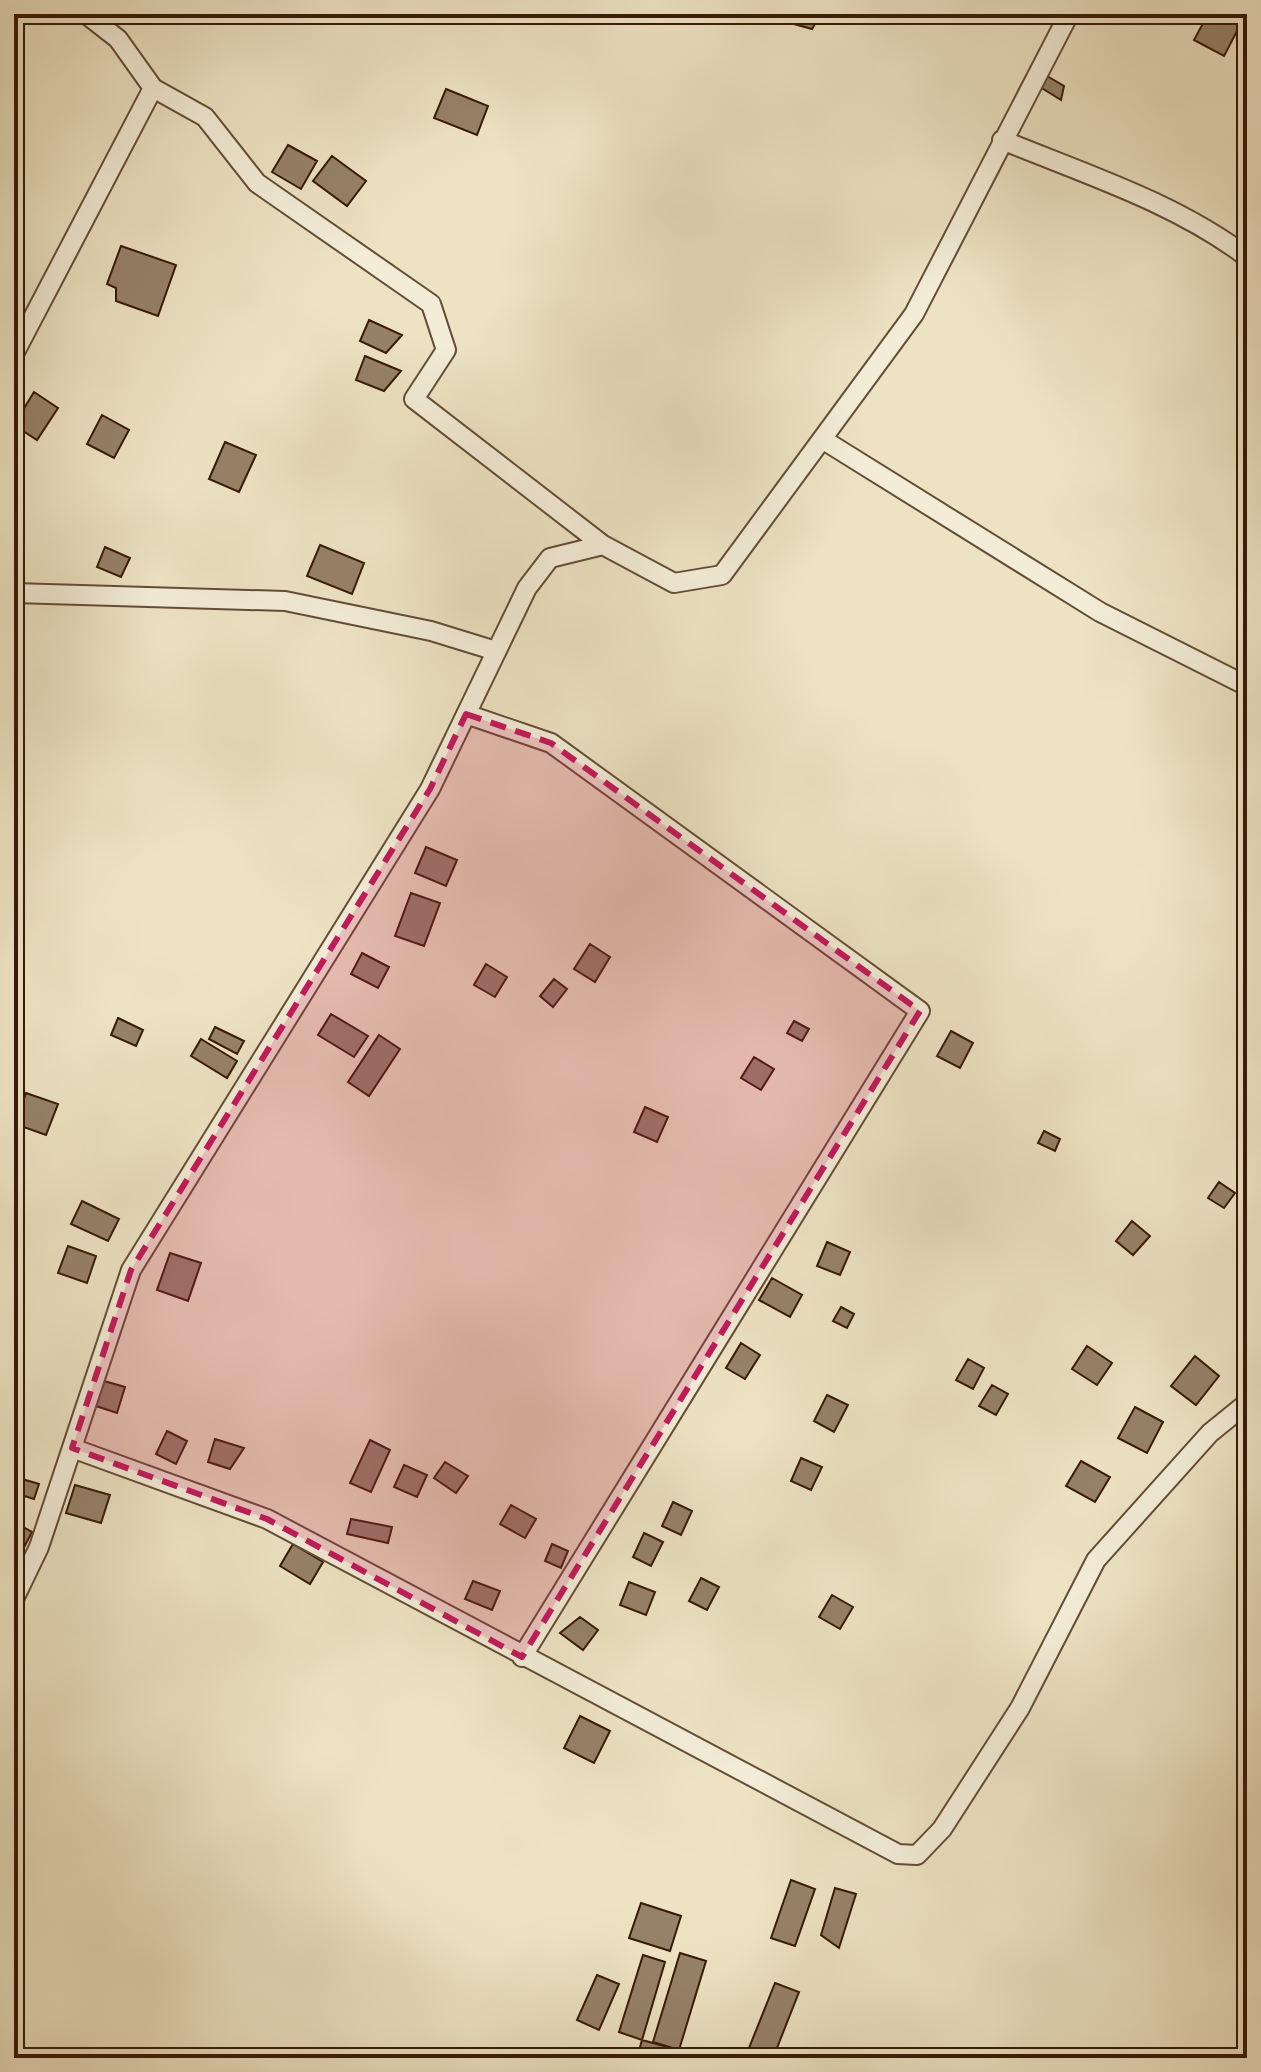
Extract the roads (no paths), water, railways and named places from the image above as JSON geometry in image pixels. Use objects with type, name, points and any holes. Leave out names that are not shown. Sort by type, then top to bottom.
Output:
[{"type":"street","points":[[86,14],[118,39],[153,88],[205,117],[257,183],[431,304],[446,350],[414,399],[603,545],[674,583],[722,575],[914,314],[1069,14]]},
{"type":"street","points":[[14,354],[153,88]]},
{"type":"street","points":[[1002,140],[1155,203],[1247,257]]},
{"type":"street","points":[[822,439],[1100,612],[1247,686]]},
{"type":"street","points":[[14,1599],[39,1547],[131,1270],[430,789],[527,588],[550,558],[603,545]]},
{"type":"street","points":[[14,593],[285,601],[431,631],[496,651]]},
{"type":"street","points":[[466,714],[551,743],[920,1011],[522,1657]]},
{"type":"street","points":[[72,1448],[267,1519],[898,1854],[917,1855],[942,1829],[1020,1708],[1096,1560],[1210,1433],[1247,1403]]}]
